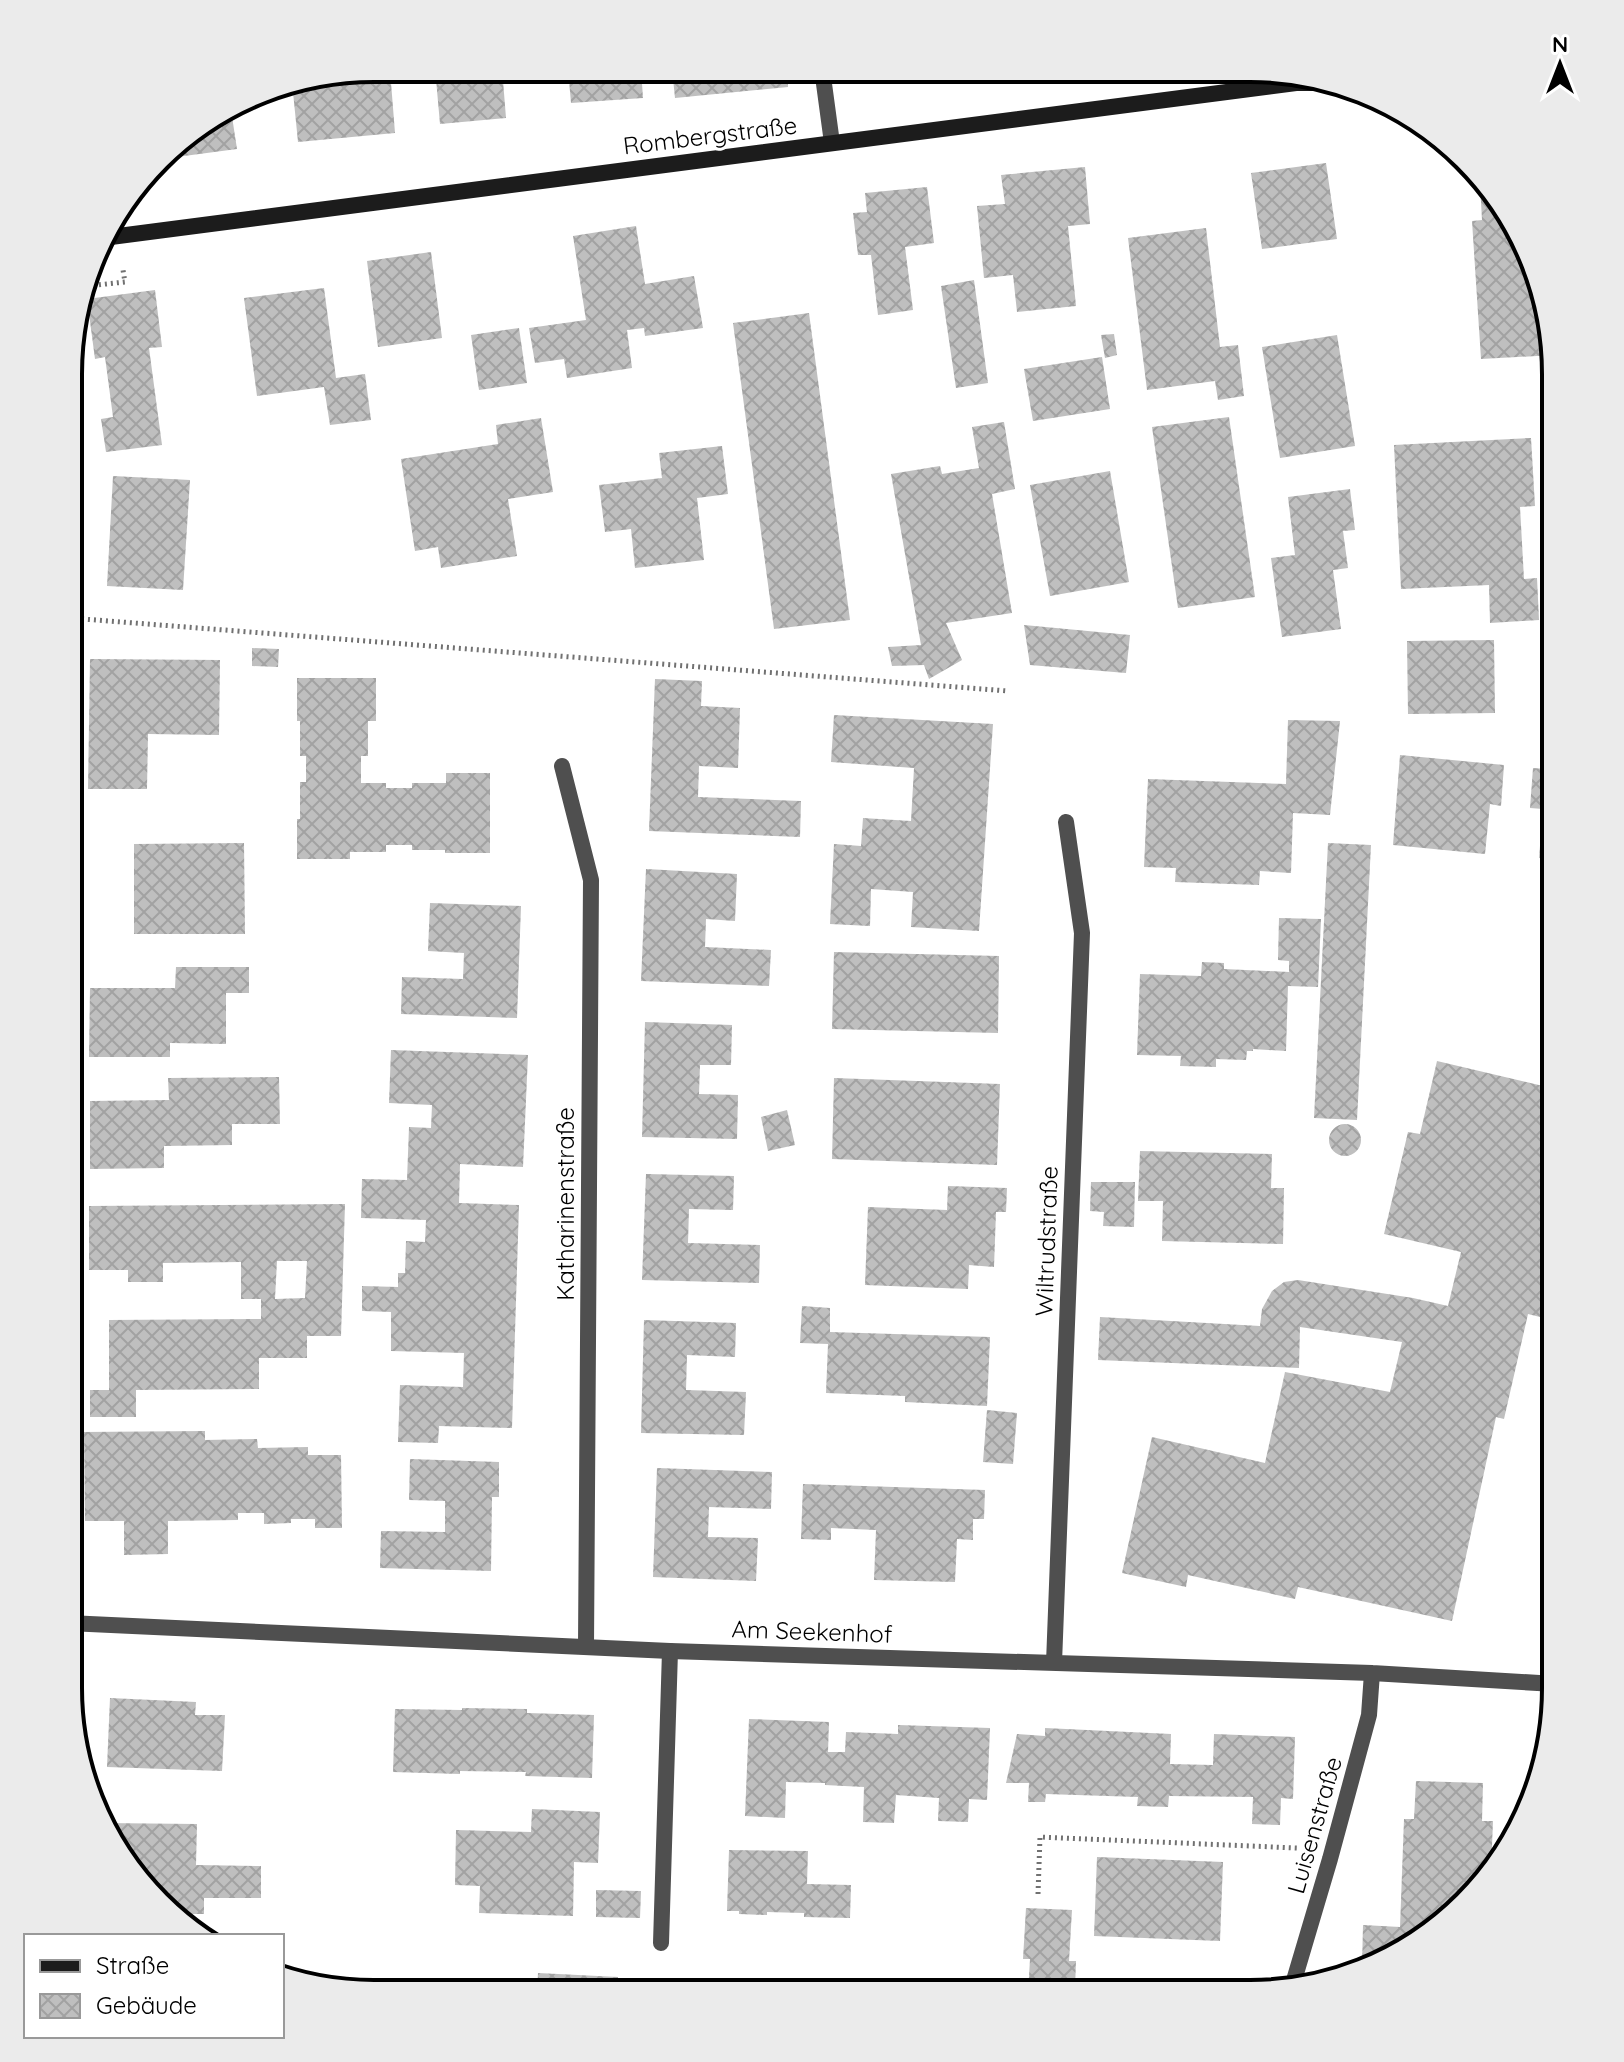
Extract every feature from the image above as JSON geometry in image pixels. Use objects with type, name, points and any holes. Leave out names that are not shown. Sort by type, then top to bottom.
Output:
[{"type":"main road","name":"Rombergstraße","points":[[117,236],[1288,84]]},
{"type":"street","points":[[824,82],[832,143]]},
{"type":"street","name":"Katharinenstraße","points":[[562,766],[591,880],[586,1647]]},
{"type":"street","name":"Wiltrudstraße","points":[[1054,1663],[1082,933],[1066,822]]},
{"type":"street","name":"Am Seekenhof","points":[[82,1624],[670,1651],[1372,1673],[1542,1683]]},
{"type":"street","points":[[661,1943],[670,1651]]},
{"type":"street","name":"Luisenstraße","points":[[1295,1977],[1369,1715],[1372,1673]]},
{"type":"path","points":[[82,619],[1008,691]]},
{"type":"path","points":[[1038,1894],[1040,1837],[1294,1847],[1330,1859]]},
{"type":"building","points":[[391,82],[395,133],[298,142],[293,93],[336,84]]},
{"type":"building","points":[[436,82],[503,82],[506,118],[440,124]]},
{"type":"building","points":[[569,82],[642,82],[643,98],[571,103]]},
{"type":"building","points":[[673,82],[788,82],[788,87],[675,98]]},
{"type":"building","points":[[232,119],[237,149],[178,157]]},
{"type":"building","points":[[1326,163],[1337,239],[1262,249],[1251,173]]},
{"type":"building","points":[[1085,167],[1090,224],[1068,226],[1076,306],[1017,312],[1013,275],[984,278],[977,206],[1005,204],[1001,175]]},
{"type":"building","points":[[927,187],[934,243],[905,247],[913,310],[878,315],[871,255],[858,255],[853,213],[867,212],[865,193]]},
{"type":"building","points":[[1481,194],[1503,228],[1527,280],[1540,336],[1541,356],[1481,359],[1472,221],[1482,220]]},
{"type":"building","points":[[636,226],[645,284],[694,276],[703,328],[645,336],[644,328],[627,330],[632,368],[567,378],[564,359],[535,363],[529,328],[586,320],[573,236]]},
{"type":"building","points":[[1206,228],[1220,347],[1238,345],[1244,396],[1218,400],[1215,381],[1147,390],[1128,238]]},
{"type":"building","points":[[431,252],[442,338],[378,347],[367,261]]},
{"type":"building","points":[[974,280],[988,383],[956,388],[941,286]]},
{"type":"building","points":[[324,288],[336,378],[365,374],[371,420],[330,425],[324,387],[257,396],[244,298]]},
{"type":"building","points":[[155,290],[162,347],[149,348],[162,445],[106,452],[101,419],[113,417],[105,357],[95,359],[89,313],[92,298]]},
{"type":"building","points":[[809,313],[850,620],[774,629],[733,323]]},
{"type":"building","points":[[519,328],[527,383],[479,390],[471,335]]},
{"type":"building","points":[[1114,334],[1117,355],[1105,358],[1101,335]]},
{"type":"building","points":[[1337,335],[1355,446],[1280,458],[1262,347]]},
{"type":"building","points":[[1102,357],[1110,409],[1033,421],[1024,369]]},
{"type":"building","points":[[1229,417],[1255,597],[1178,608],[1152,427]]},
{"type":"building","points":[[541,418],[553,492],[508,499],[517,556],[441,568],[438,547],[415,551],[401,459],[498,444],[496,425]]},
{"type":"building","points":[[1004,422],[1015,489],[992,494],[1012,613],[946,623],[962,660],[929,679],[924,665],[892,666],[888,647],[921,645],[891,474],[940,466],[942,474],[979,468],[972,427]]},
{"type":"building","points":[[1531,438],[1535,506],[1520,507],[1524,579],[1537,578],[1539,620],[1490,623],[1489,585],[1401,589],[1394,445]]},
{"type":"building","points":[[722,446],[728,494],[697,498],[704,560],[635,568],[631,529],[605,532],[599,485],[662,478],[659,453]]},
{"type":"building","points":[[1110,471],[1129,582],[1050,596],[1030,485]]},
{"type":"building","points":[[113,476],[190,480],[183,590],[107,586]]},
{"type":"building","points":[[1350,489],[1355,530],[1343,531],[1348,568],[1333,570],[1341,629],[1282,637],[1271,558],[1295,555],[1288,497]]},
{"type":"building","points":[[1024,625],[1130,635],[1126,673],[1030,665]]},
{"type":"building","points":[[1494,640],[1495,713],[1408,714],[1407,641]]},
{"type":"building","points":[[252,648],[279,649],[278,667],[252,666]]},
{"type":"building","points":[[90,659],[220,660],[219,735],[148,734],[147,789],[88,789]]},
{"type":"building","points":[[297,678],[376,678],[376,721],[368,721],[368,756],[361,756],[361,783],[386,783],[386,788],[412,788],[412,783],[446,783],[446,773],[490,773],[490,853],[445,853],[445,850],[412,850],[412,845],[386,845],[386,852],[350,852],[350,859],[297,859],[300,782],[306,782],[306,756],[300,756]]},
{"type":"building","points":[[655,679],[702,681],[701,706],[740,708],[738,768],[699,766],[698,797],[801,801],[800,837],[649,831]]},
{"type":"building","points":[[834,715],[993,724],[979,931],[911,927],[913,892],[871,889],[870,926],[830,924],[834,844],[861,846],[863,818],[911,821],[914,768],[831,762]]},
{"type":"building","points":[[1288,720],[1340,721],[1330,815],[1293,813],[1291,873],[1260,871],[1259,885],[1175,882],[1176,868],[1144,867],[1148,779],[1286,784]]},
{"type":"building","points":[[1400,755],[1504,765],[1501,806],[1490,804],[1485,854],[1393,845]]},
{"type":"building","points":[[1533,768],[1542,769],[1542,809],[1530,808]]},
{"type":"building","points":[[1542,821],[1542,858],[1539,858]]},
{"type":"building","points":[[244,843],[245,934],[134,934],[134,844]]},
{"type":"building","points":[[1328,843],[1371,845],[1357,1120],[1314,1118]]},
{"type":"building","points":[[646,869],[737,874],[735,921],[706,919],[705,947],[771,950],[769,986],[641,981]]},
{"type":"building","points":[[430,903],[521,906],[517,1018],[401,1014],[402,977],[463,979],[464,953],[428,951]]},
{"type":"building","points":[[1279,918],[1321,919],[1318,987],[1288,986],[1286,1051],[1253,1049],[1247,1051],[1246,1060],[1216,1059],[1216,1067],[1180,1066],[1181,1056],[1137,1055],[1140,974],[1201,976],[1202,962],[1224,963],[1224,969],[1289,972],[1289,961],[1278,960]]},
{"type":"building","points":[[834,952],[999,956],[998,1033],[832,1029]]},
{"type":"building","points":[[176,967],[249,967],[249,993],[226,993],[226,1044],[170,1043],[170,1057],[89,1057],[90,988],[175,988]]},
{"type":"building","points":[[645,1022],[732,1025],[731,1065],[700,1065],[699,1094],[738,1095],[737,1139],[642,1137]]},
{"type":"building","points":[[391,1050],[528,1055],[523,1167],[460,1164],[459,1203],[519,1205],[512,1428],[439,1426],[438,1443],[398,1442],[400,1385],[463,1387],[464,1353],[391,1351],[391,1312],[362,1311],[362,1286],[398,1287],[398,1273],[405,1273],[406,1241],[425,1242],[426,1220],[361,1218],[362,1179],[407,1180],[409,1127],[431,1128],[432,1105],[389,1103]]},
{"type":"building","points":[[1437,1061],[1542,1086],[1542,1318],[1528,1314],[1504,1419],[1496,1417],[1452,1621],[1298,1587],[1295,1599],[1188,1575],[1186,1587],[1122,1573],[1152,1437],[1265,1463],[1285,1372],[1390,1392],[1402,1342],[1300,1327],[1299,1368],[1098,1360],[1100,1317],[1260,1326],[1262,1309],[1272,1291],[1284,1282],[1298,1280],[1448,1306],[1461,1252],[1384,1234],[1408,1132],[1420,1134]]},
{"type":"building","points":[[279,1077],[280,1124],[232,1124],[232,1145],[164,1146],[164,1168],[90,1169],[90,1101],[169,1100],[168,1078]]},
{"type":"building","points":[[834,1078],[1000,1084],[997,1165],[832,1159]]},
{"type":"building","points":[[787,1110],[795,1145],[768,1151],[761,1117]]},
{"type":"building","points":[[1345,1124],[1356,1129],[1361,1140],[1356,1151],[1345,1156],[1334,1151],[1329,1140],[1334,1129]]},
{"type":"building","points":[[1140,1151],[1272,1154],[1271,1188],[1284,1188],[1283,1244],[1162,1241],[1163,1201],[1138,1201]]},
{"type":"building","points":[[646,1174],[734,1176],[733,1210],[689,1209],[688,1243],[760,1245],[759,1283],[642,1280]]},
{"type":"building","points":[[1091,1182],[1135,1182],[1134,1227],[1103,1226],[1104,1212],[1090,1211]]},
{"type":"building","points":[[948,1186],[1007,1188],[1006,1212],[996,1212],[994,1267],[969,1265],[968,1289],[865,1285],[868,1207],[947,1210]]},
{"type":"building","points":[[345,1204],[341,1336],[307,1336],[307,1358],[259,1358],[259,1389],[136,1390],[136,1417],[90,1417],[90,1390],[109,1390],[109,1320],[261,1319],[261,1299],[241,1299],[241,1262],[163,1263],[163,1282],[128,1282],[128,1270],[89,1270],[89,1206]],"holes":[[[277,1261],[307,1261],[305,1298],[275,1299]]]},
{"type":"building","points":[[802,1306],[830,1308],[830,1332],[990,1337],[987,1406],[905,1402],[905,1396],[826,1393],[828,1344],[800,1343]]},
{"type":"building","points":[[644,1320],[736,1323],[735,1357],[687,1355],[686,1390],[746,1392],[744,1435],[641,1433]]},
{"type":"building","points":[[987,1410],[1017,1413],[1013,1464],[983,1462]]},
{"type":"building","points":[[205,1431],[205,1440],[257,1439],[258,1448],[308,1447],[308,1455],[341,1455],[342,1528],[315,1528],[315,1519],[264,1524],[264,1513],[238,1513],[238,1520],[168,1521],[168,1554],[124,1555],[124,1521],[85,1521],[84,1432]]},
{"type":"building","points":[[410,1459],[499,1462],[499,1497],[492,1497],[491,1571],[380,1568],[381,1531],[445,1532],[445,1501],[409,1500]]},
{"type":"building","points":[[657,1468],[772,1472],[771,1509],[709,1507],[708,1537],[758,1538],[756,1581],[653,1577]]},
{"type":"building","points":[[803,1484],[985,1490],[984,1519],[973,1519],[973,1540],[957,1539],[955,1582],[874,1580],[876,1530],[831,1528],[831,1540],[801,1539]]},
{"type":"building","points":[[110,1698],[196,1702],[195,1715],[225,1715],[222,1771],[107,1767]]},
{"type":"building","points":[[395,1709],[527,1709],[527,1713],[594,1715],[592,1778],[525,1776],[526,1772],[393,1772]]},
{"type":"building","points":[[749,1719],[829,1722],[828,1752],[845,1752],[846,1732],[898,1734],[898,1725],[990,1728],[987,1800],[969,1799],[968,1822],[938,1821],[939,1798],[896,1795],[894,1823],[863,1822],[864,1787],[786,1782],[785,1818],[745,1816]]},
{"type":"building","points":[[1045,1728],[1171,1734],[1170,1764],[1213,1765],[1214,1734],[1295,1737],[1293,1799],[1281,1798],[1280,1825],[1252,1824],[1253,1797],[1169,1796],[1168,1807],[1137,1806],[1138,1797],[1046,1794],[1045,1802],[1028,1802],[1029,1783],[1006,1783],[1017,1734],[1045,1736]]},
{"type":"building","points":[[1416,1781],[1483,1783],[1482,1821],[1493,1821],[1492,1852],[1470,1881],[1443,1908],[1396,1941],[1362,1958],[1363,1925],[1400,1927],[1404,1819],[1414,1819]]},
{"type":"building","points":[[532,1809],[600,1812],[598,1863],[574,1862],[573,1916],[479,1913],[480,1886],[455,1885],[456,1830],[531,1832]]},
{"type":"building","points":[[115,1823],[197,1824],[196,1865],[261,1866],[261,1898],[204,1898],[204,1914],[188,1914],[154,1881]]},
{"type":"building","points":[[729,1850],[808,1851],[807,1884],[851,1885],[850,1918],[727,1911]]},
{"type":"building","points":[[1097,1857],[1223,1862],[1220,1941],[1094,1936]]},
{"type":"building","points":[[596,1890],[641,1891],[640,1918],[596,1917]]},
{"type":"building","points":[[1026,1908],[1072,1910],[1069,1961],[1076,1961],[1075,1980],[1029,1980],[1030,1959],[1023,1959]]},
{"type":"building","points":[[538,1973],[618,1977],[618,1980],[538,1980]]}]
